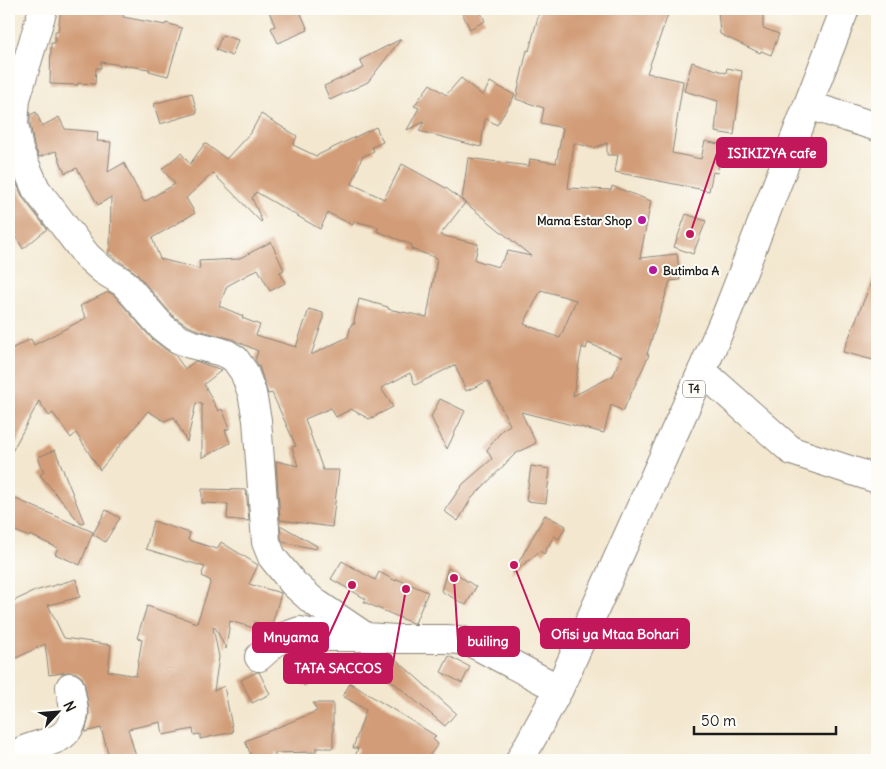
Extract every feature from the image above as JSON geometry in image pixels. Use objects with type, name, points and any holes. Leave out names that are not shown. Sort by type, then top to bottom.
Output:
[{"type":"main road","points":[[43,9],[16,99],[14,124],[19,150],[36,189],[87,256],[103,270],[124,282],[162,327],[178,339],[227,354],[235,359],[244,372],[252,394],[257,420],[266,542],[272,557],[293,583],[313,601],[366,637]]},
{"type":"main road","name":"T4","points":[[520,760],[559,689],[702,371],[727,313],[846,9]]},
{"type":"main road","points":[[808,105],[877,127]]},
{"type":"main road","points":[[702,371],[792,451],[877,479]]},
{"type":"main road","points":[[259,657],[280,638],[300,631],[329,637],[459,640],[474,644],[559,689]]},
{"type":"main road","points":[[9,760],[22,751],[47,744],[64,736],[71,727],[74,712],[70,687]]},
{"type":"building","points":[[61,9],[124,10],[123,17],[165,25],[166,23],[182,28],[168,76],[149,71],[149,69],[101,62],[101,68],[96,68],[95,84],[50,84],[51,43],[55,43],[55,31],[58,31]]},
{"type":"building","points":[[268,9],[299,9],[308,30],[278,43],[271,28],[275,26]]},
{"type":"building","points":[[460,9],[479,9],[485,21],[470,29]]},
{"type":"building","points":[[540,9],[670,9],[647,73],[683,81],[672,153],[701,159],[705,141],[723,145],[717,173],[713,172],[709,191],[615,172],[618,155],[607,155],[607,143],[594,148],[574,143],[568,188],[611,190],[612,186],[651,201],[640,258],[677,254],[680,280],[670,281],[647,354],[649,355],[623,411],[611,405],[604,433],[521,412],[536,443],[515,454],[471,499],[458,521],[444,511],[463,484],[492,459],[487,450],[502,430],[510,425],[488,381],[466,391],[455,365],[415,385],[410,373],[381,388],[393,407],[369,419],[351,409],[336,417],[331,408],[305,419],[323,470],[339,470],[332,527],[280,520],[276,461],[298,466],[292,447],[296,446],[272,393],[268,394],[259,366],[255,360],[258,351],[232,339],[186,325],[173,316],[136,273],[108,253],[110,249],[111,197],[98,205],[77,168],[65,173],[56,151],[39,157],[34,145],[30,115],[36,112],[42,126],[59,117],[65,129],[98,132],[97,141],[111,142],[108,172],[124,163],[144,202],[175,184],[162,169],[181,153],[190,164],[205,143],[226,159],[251,132],[261,114],[297,136],[293,145],[316,156],[376,127],[383,142],[372,147],[374,151],[362,157],[352,184],[384,199],[402,164],[446,188],[465,203],[440,235],[478,244],[475,260],[498,267],[508,251],[531,256],[462,200],[468,158],[529,166],[530,159],[556,163],[563,128],[541,123],[544,108],[516,99],[527,50],[529,51]],"holes":[[[213,173],[261,222],[252,198],[256,192],[320,229],[328,213],[353,225],[354,221],[378,227],[377,231],[412,245],[411,249],[437,258],[427,317],[388,309],[388,307],[359,299],[355,324],[351,325],[348,337],[311,355],[323,320],[323,313],[309,309],[296,347],[256,335],[260,325],[219,306],[227,286],[258,269],[270,291],[285,283],[280,272],[284,270],[271,242],[238,259],[199,261],[200,269],[160,259],[152,238],[195,213],[186,198]],[[541,290],[576,300],[560,338],[524,324]],[[588,343],[622,357],[613,376],[573,396],[582,347],[586,349]]]},
{"type":"building","points":[[718,9],[763,9],[763,28],[779,34],[771,55],[761,51],[760,53],[720,34]]},
{"type":"building","points":[[222,35],[238,40],[232,56],[216,50]]},
{"type":"building","points":[[401,39],[368,82],[330,100],[324,86],[364,68],[360,60]]},
{"type":"building","points":[[692,62],[726,73],[727,68],[742,71],[734,135],[715,132],[718,101],[684,91]]},
{"type":"building","points":[[461,78],[483,96],[490,82],[515,95],[497,125],[485,118],[481,147],[419,131],[424,122],[407,130],[419,108],[414,106],[430,84],[446,95]]},
{"type":"building","points":[[192,93],[197,113],[160,124],[154,104]]},
{"type":"building","points":[[9,166],[23,198],[47,229],[23,249],[9,222]]},
{"type":"building","points":[[686,214],[706,221],[693,254],[674,247]]},
{"type":"building","points":[[877,268],[877,361],[843,352]]},
{"type":"building","points":[[108,292],[114,295],[152,339],[175,355],[185,369],[195,361],[222,370],[204,384],[218,411],[222,409],[230,428],[225,430],[230,443],[202,458],[202,404],[196,403],[187,442],[174,417],[164,421],[148,411],[100,470],[76,433],[71,438],[53,413],[49,416],[39,401],[9,457],[9,350],[31,339],[34,345],[86,318],[80,306]]},
{"type":"building","points":[[440,399],[465,411],[447,449],[431,417]]},
{"type":"building","points":[[55,450],[84,522],[81,524],[40,475],[44,472],[38,457]]},
{"type":"building","points":[[531,466],[550,469],[546,503],[526,501]]},
{"type":"building","points":[[202,489],[246,490],[249,521],[227,519],[228,504],[202,503]]},
{"type":"building","points":[[9,496],[93,532],[80,565],[55,554],[58,548],[9,528]]},
{"type":"building","points":[[106,510],[120,518],[105,542],[93,534]]},
{"type":"building","points":[[545,515],[566,526],[559,539],[554,536],[544,554],[540,551],[512,574]]},
{"type":"building","points":[[153,521],[190,533],[188,540],[217,549],[221,542],[258,565],[249,584],[281,593],[272,625],[254,622],[257,629],[230,621],[226,649],[215,627],[213,627],[219,657],[214,691],[224,686],[233,732],[200,739],[200,734],[194,735],[193,729],[163,735],[161,722],[128,729],[137,760],[110,760],[101,728],[85,732],[89,709],[82,677],[76,673],[68,672],[49,675],[45,644],[14,659],[9,648],[9,603],[35,591],[76,579],[80,597],[48,605],[64,638],[111,645],[108,671],[136,676],[142,639],[137,638],[147,606],[197,623],[211,581],[202,576],[205,567],[146,549]]},
{"type":"building","points":[[280,525],[317,546],[316,549],[283,542]]},
{"type":"building","points":[[342,561],[375,580],[379,572],[396,581],[397,579],[428,592],[415,623],[364,602],[366,599],[331,579]]},
{"type":"building","points":[[448,568],[476,587],[466,605],[441,591]]},
{"type":"building","points":[[375,653],[390,654],[456,713],[445,726],[368,661]]},
{"type":"building","points":[[301,654],[307,654],[317,673],[317,679],[304,686],[290,660]]},
{"type":"building","points":[[449,656],[470,667],[462,683],[441,672]]},
{"type":"building","points":[[259,672],[270,694],[252,703],[241,680]]},
{"type":"building","points":[[350,683],[436,736],[433,739],[438,744],[426,760],[354,760],[358,748],[353,748],[366,710],[343,696]]},
{"type":"building","points":[[313,703],[333,703],[333,748],[316,748],[316,752],[274,753],[277,760],[253,760],[245,741],[317,711]]},
{"type":"place","name":"Mama Estar Shop","points":[[642,220]]},
{"type":"place","name":"ISIKIZYA cafe","points":[[690,234]]},
{"type":"place","name":"Butimba A","points":[[653,270]]},
{"type":"place","name":"Ofisi ya Mtaa Bohari","points":[[514,565]]},
{"type":"place","name":"builing","points":[[454,578]]},
{"type":"place","name":"Mnyama","points":[[352,585]]},
{"type":"place","name":"TATA SACCOS","points":[[406,589]]}]
